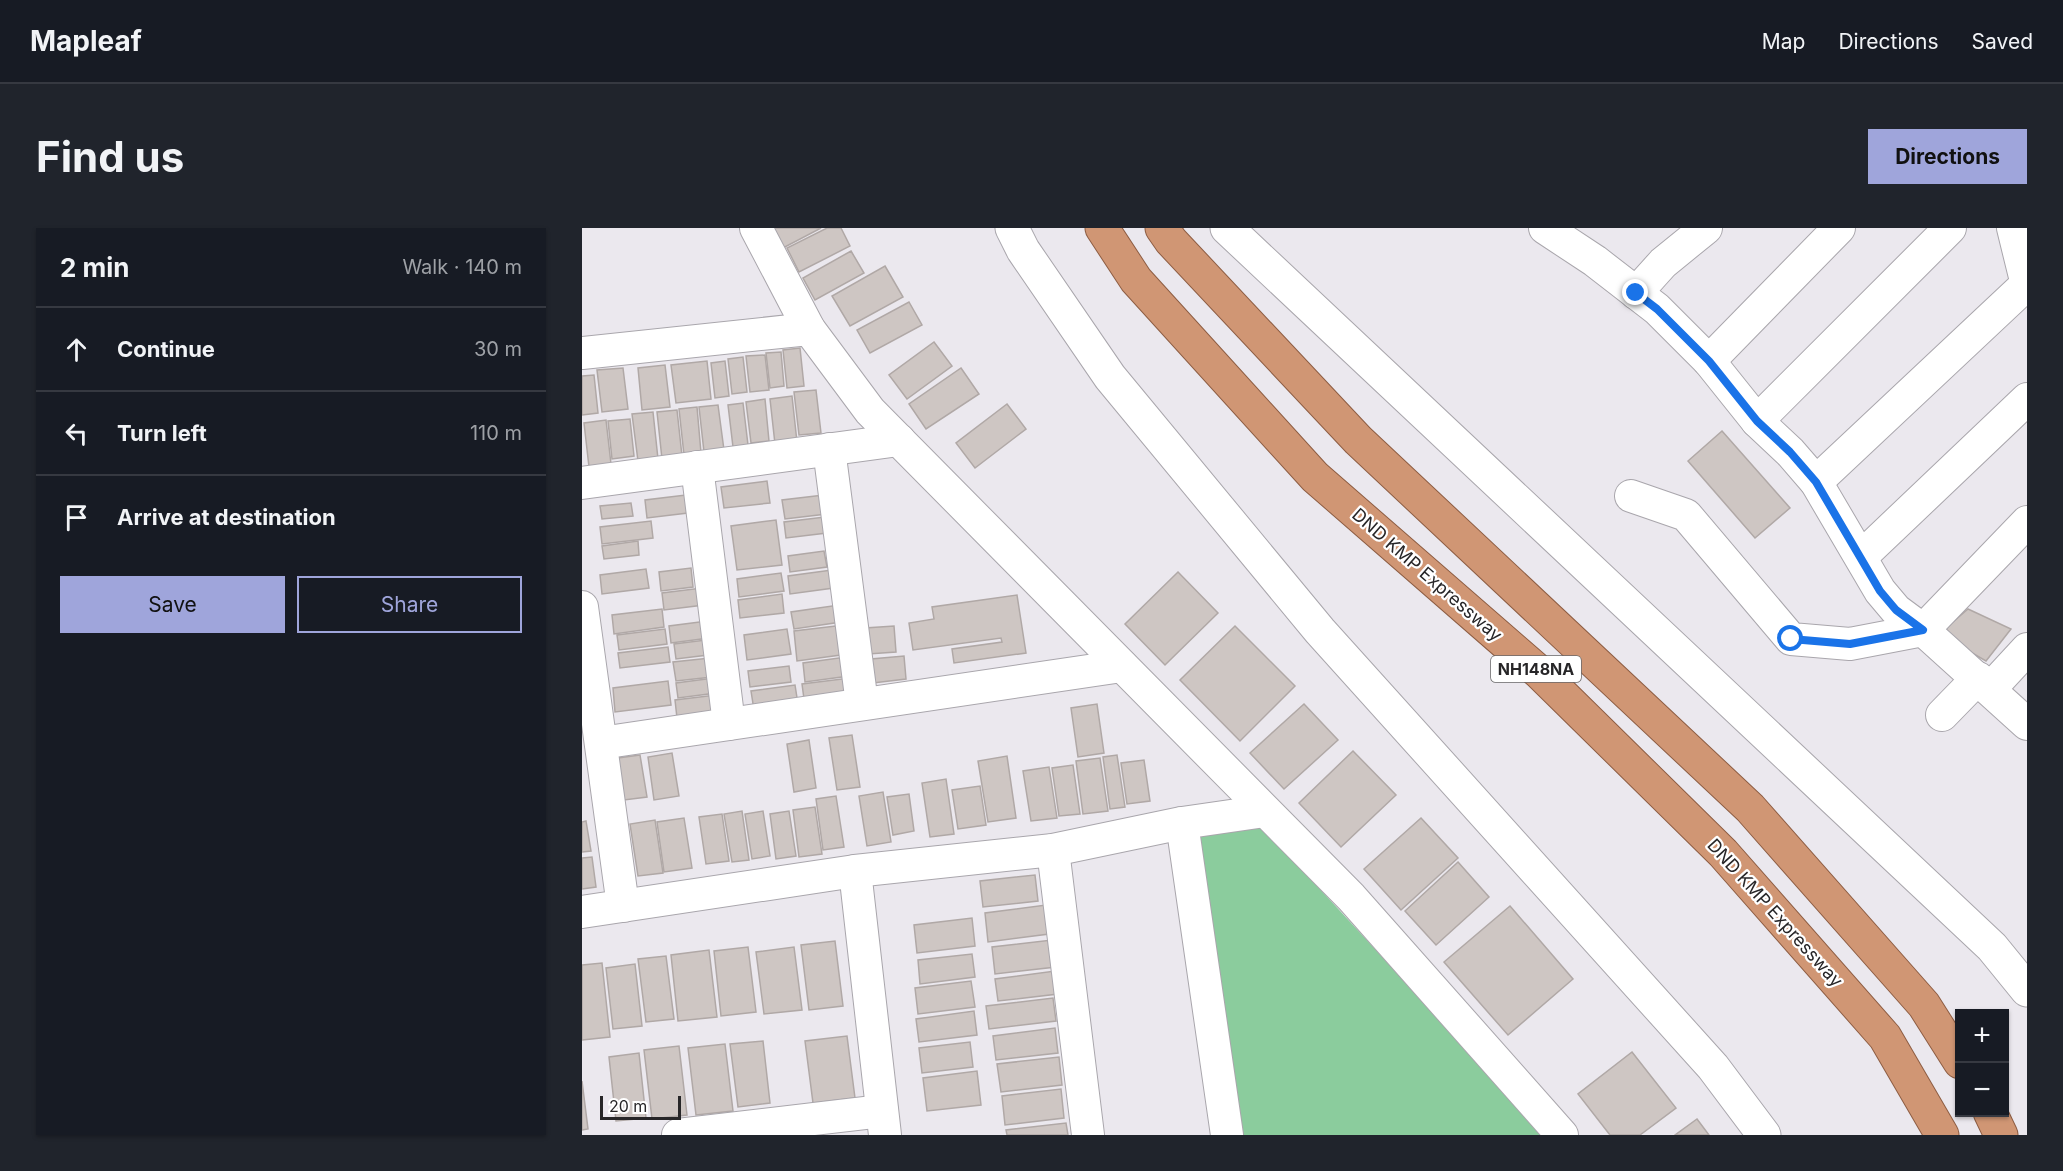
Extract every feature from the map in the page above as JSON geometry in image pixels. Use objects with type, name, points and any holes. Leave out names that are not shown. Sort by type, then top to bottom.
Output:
[{"type":"highway","name":"DND KMP Expressway","points":[[1102,228],[1136,280],[1315,477],[1539,672],[1723,854],[1885,1036],[1942,1135]]},
{"type":"highway","name":"NH148NA","points":[[1162,228],[1171,242],[1358,440],[1749,808],[1924,1005],[1955,1055]]},
{"type":"highway","points":[[1992,1117],[2001,1135]]},
{"type":"street","points":[[756,228],[809,328],[870,411],[1351,897],[1562,1135]]},
{"type":"street","points":[[1012,228],[1023,250],[1110,377],[1312,622],[1713,1067],[1764,1135]]},
{"type":"street","points":[[1227,228],[1992,947],[2027,990]]},
{"type":"street","points":[[1545,228],[1595,261],[1657,309],[1709,361],[1757,421],[1790,452],[1816,482],[1880,591],[1896,610],[1923,630],[2027,724]]},
{"type":"street","points":[[1636,293],[1663,262],[1706,228]]},
{"type":"street","points":[[1709,361],[1839,228]]},
{"type":"street","points":[[1757,421],[1950,228]]},
{"type":"street","points":[[1816,482],[2027,285],[2013,228]]},
{"type":"street","points":[[582,353],[809,328]]},
{"type":"street","points":[[1861,557],[2027,399]]},
{"type":"street","points":[[582,483],[898,440]]},
{"type":"street","points":[[829,449],[862,704]]},
{"type":"street","points":[[697,467],[729,724]]},
{"type":"street","points":[[1631,496],[1686,515],[1791,639],[1850,644],[1923,630],[2027,522]]},
{"type":"street","points":[[582,607],[623,906]]},
{"type":"street","points":[[1942,715],[2027,649]]},
{"type":"street","points":[[601,743],[1122,666]]},
{"type":"street","points":[[582,912],[855,871],[1053,850],[1182,823],[1265,811]]},
{"type":"street","points":[[1182,823],[1227,1135]]},
{"type":"street","points":[[1053,850],[1088,1135]]},
{"type":"street","points":[[679,1135],[884,1123],[855,871]]},
{"type":"green space","points":[[1260,824],[1546,1135],[1242,1135],[1197,832]]},
{"type":"building","points":[[773,228],[821,228],[783,248]]},
{"type":"building","points":[[827,228],[841,228],[850,246],[799,272],[787,248]]},
{"type":"building","points":[[851,251],[864,273],[815,300],[803,278]]},
{"type":"building","points":[[885,266],[903,297],[850,326],[832,296]]},
{"type":"building","points":[[909,302],[922,325],[870,353],[857,330]]},
{"type":"building","points":[[934,342],[952,366],[907,399],[889,375]]},
{"type":"building","points":[[800,348],[804,386],[787,388],[783,350]]},
{"type":"building","points":[[781,352],[784,386],[770,388],[766,353]]},
{"type":"building","points":[[765,355],[769,390],[750,392],[746,356]]},
{"type":"building","points":[[743,357],[747,392],[732,394],[728,359]]},
{"type":"building","points":[[707,361],[711,399],[676,403],[671,365]]},
{"type":"building","points":[[725,361],[729,396],[715,398],[711,363]]},
{"type":"building","points":[[665,365],[670,407],[642,410],[638,368]]},
{"type":"building","points":[[623,368],[628,409],[602,412],[597,370]]},
{"type":"building","points":[[961,368],[979,394],[926,429],[909,404]]},
{"type":"building","points":[[594,375],[598,413],[582,415],[582,376]]},
{"type":"building","points":[[816,390],[821,433],[799,435],[794,392]]},
{"type":"building","points":[[792,396],[797,442],[775,444],[770,399]]},
{"type":"building","points":[[765,399],[769,441],[751,443],[746,402]]},
{"type":"building","points":[[743,403],[748,445],[733,447],[728,405]]},
{"type":"building","points":[[1007,404],[1026,429],[975,468],[956,443]]},
{"type":"building","points":[[718,405],[724,450],[704,452],[699,407]]},
{"type":"building","points":[[697,407],[701,453],[684,455],[679,409]]},
{"type":"building","points":[[677,410],[682,456],[662,459],[657,412]]},
{"type":"building","points":[[653,412],[658,459],[638,461],[632,414]]},
{"type":"building","points":[[630,419],[634,456],[612,459],[608,421]]},
{"type":"building","points":[[606,420],[611,464],[589,467],[584,423]]},
{"type":"building","points":[[1722,431],[1790,508],[1755,538],[1688,461]]},
{"type":"building","points":[[767,481],[770,503],[724,508],[721,487]]},
{"type":"building","points":[[694,494],[696,512],[647,518],[645,500]]},
{"type":"building","points":[[832,494],[835,513],[785,519],[782,500]]},
{"type":"building","points":[[631,503],[633,516],[602,519],[600,506]]},
{"type":"building","points":[[833,516],[835,532],[786,538],[784,522]]},
{"type":"building","points":[[776,520],[782,565],[737,570],[731,526]]},
{"type":"building","points":[[651,521],[653,538],[602,544],[600,527]]},
{"type":"building","points":[[638,541],[639,555],[604,559],[602,546]]},
{"type":"building","points":[[824,551],[827,567],[790,572],[788,556]]},
{"type":"building","points":[[691,568],[693,587],[661,591],[659,572]]},
{"type":"building","points":[[646,569],[649,588],[602,594],[600,575]]},
{"type":"building","points":[[839,569],[841,587],[790,594],[788,576]]},
{"type":"building","points":[[1178,572],[1218,613],[1165,665],[1125,624]]},
{"type":"building","points":[[781,573],[784,591],[739,597],[737,579]]},
{"type":"building","points":[[702,588],[704,605],[664,610],[662,593]]},
{"type":"building","points":[[782,594],[784,613],[740,618],[738,600]]},
{"type":"building","points":[[1017,595],[1026,653],[954,663],[952,649],[1002,642],[1001,638],[913,650],[909,623],[934,619],[932,607]]},
{"type":"building","points":[[839,605],[841,622],[794,629],[791,612]]},
{"type":"building","points":[[662,609],[664,627],[614,634],[612,615]]},
{"type":"building","points":[[1968,609],[2011,629],[1986,661],[1939,634]]},
{"type":"building","points":[[707,621],[709,638],[671,643],[669,626]]},
{"type":"building","points":[[844,625],[848,654],[797,661],[794,631]]},
{"type":"building","points":[[894,626],[896,652],[868,654],[865,628]]},
{"type":"building","points":[[1235,626],[1295,686],[1240,741],[1180,680]]},
{"type":"building","points":[[665,629],[667,644],[619,650],[617,635]]},
{"type":"building","points":[[787,629],[791,654],[747,660],[744,635]]},
{"type":"building","points":[[706,640],[708,655],[676,659],[674,644]]},
{"type":"building","points":[[668,647],[670,662],[620,668],[618,653]]},
{"type":"building","points":[[904,656],[906,679],[873,683],[871,659]]},
{"type":"building","points":[[846,657],[849,676],[805,682],[803,663]]},
{"type":"building","points":[[710,658],[712,677],[676,681],[673,662]]},
{"type":"building","points":[[789,666],[791,682],[750,687],[748,671]]},
{"type":"building","points":[[714,678],[716,693],[678,698],[676,683]]},
{"type":"building","points":[[850,678],[852,693],[804,699],[802,684]]},
{"type":"building","points":[[668,681],[671,705],[615,712],[613,688]]},
{"type":"building","points":[[795,685],[798,704],[754,710],[751,691]]},
{"type":"building","points":[[716,695],[718,712],[677,718],[675,700]]},
{"type":"building","points":[[1097,704],[1104,753],[1078,757],[1071,708]]},
{"type":"building","points":[[1304,704],[1338,740],[1284,789],[1250,753]]},
{"type":"building","points":[[852,735],[860,787],[837,790],[829,738]]},
{"type":"building","points":[[809,740],[816,788],[794,792],[787,744]]},
{"type":"building","points":[[1353,751],[1396,795],[1341,847],[1299,803]]},
{"type":"building","points":[[672,753],[679,796],[654,800],[648,757]]},
{"type":"building","points":[[640,755],[647,797],[624,800],[618,758]]},
{"type":"building","points":[[1117,755],[1125,807],[1110,809],[1103,757]]},
{"type":"building","points":[[1007,756],[1016,818],[988,822],[978,761]]},
{"type":"building","points":[[1100,758],[1108,811],[1083,814],[1076,761]]},
{"type":"building","points":[[1144,760],[1150,801],[1127,804],[1121,763]]},
{"type":"building","points":[[1073,765],[1080,814],[1059,816],[1052,768]]},
{"type":"building","points":[[1049,767],[1057,818],[1031,821],[1023,771]]},
{"type":"building","points":[[946,779],[954,834],[930,837],[922,783]]},
{"type":"building","points":[[980,786],[986,825],[958,829],[952,790]]},
{"type":"building","points":[[883,792],[891,842],[867,846],[859,796]]},
{"type":"building","points":[[909,794],[914,831],[893,835],[887,797]]},
{"type":"building","points":[[836,796],[844,847],[823,850],[816,799]]},
{"type":"building","points":[[815,807],[822,854],[799,857],[793,810]]},
{"type":"building","points":[[742,811],[749,860],[732,862],[724,814]]},
{"type":"building","points":[[763,811],[770,856],[752,859],[745,814]]},
{"type":"building","points":[[789,811],[796,856],[776,859],[770,814]]},
{"type":"building","points":[[722,814],[729,861],[706,864],[699,817]]},
{"type":"building","points":[[684,818],[692,868],[664,872],[657,822]]},
{"type":"building","points":[[1421,818],[1458,858],[1401,910],[1364,869]]},
{"type":"building","points":[[655,820],[663,873],[638,876],[630,824]]},
{"type":"building","points":[[586,821],[591,851],[582,852],[582,822]]},
{"type":"building","points":[[592,857],[596,887],[582,889],[582,858]]},
{"type":"building","points":[[1458,862],[1489,897],[1436,945],[1405,911]]},
{"type":"building","points":[[1035,875],[1038,901],[983,907],[980,881]]},
{"type":"building","points":[[1046,905],[1049,934],[988,942],[985,913]]},
{"type":"building","points":[[1510,906],[1573,979],[1508,1035],[1444,962]]},
{"type":"building","points":[[972,918],[975,946],[917,953],[914,925]]},
{"type":"building","points":[[1052,940],[1056,967],[995,974],[992,947]]},
{"type":"building","points":[[835,941],[843,1006],[809,1010],[801,945]]},
{"type":"building","points":[[748,947],[756,1012],[721,1016],[714,951]]},
{"type":"building","points":[[794,947],[802,1010],[764,1014],[756,952]]},
{"type":"building","points":[[709,950],[717,1017],[678,1021],[671,955]]},
{"type":"building","points":[[972,954],[975,977],[920,984],[918,960]]},
{"type":"building","points":[[666,956],[674,1019],[646,1022],[638,959]]},
{"type":"building","points":[[602,963],[610,1037],[582,1040],[582,965]]},
{"type":"building","points":[[635,964],[642,1026],[613,1029],[606,968]]},
{"type":"building","points":[[1055,971],[1058,994],[998,1001],[995,979]]},
{"type":"building","points":[[971,981],[975,1007],[918,1014],[915,988]]},
{"type":"building","points":[[1053,998],[1056,1021],[989,1029],[986,1006]]},
{"type":"building","points":[[974,1011],[977,1035],[919,1042],[916,1019]]},
{"type":"building","points":[[1055,1028],[1058,1053],[996,1060],[993,1036]]},
{"type":"building","points":[[847,1036],[855,1098],[813,1103],[805,1041]]},
{"type":"building","points":[[763,1041],[770,1103],[738,1107],[730,1044]]},
{"type":"building","points":[[970,1042],[973,1067],[922,1073],[919,1048]]},
{"type":"building","points":[[725,1044],[733,1111],[696,1115],[688,1048]]},
{"type":"building","points":[[679,1046],[687,1115],[652,1119],[644,1050]]},
{"type":"building","points":[[1632,1052],[1676,1108],[1640,1135],[1610,1135],[1578,1094]]},
{"type":"building","points":[[639,1053],[646,1118],[616,1121],[609,1057]]},
{"type":"building","points":[[1059,1057],[1062,1085],[1001,1092],[997,1064]]},
{"type":"building","points":[[977,1071],[981,1105],[927,1111],[923,1078]]},
{"type":"building","points":[[582,1081],[588,1129],[582,1130]]},
{"type":"building","points":[[1061,1089],[1064,1118],[1005,1125],[1002,1096]]},
{"type":"building","points":[[1697,1119],[1709,1135],[1675,1135]]},
{"type":"building","points":[[1066,1123],[1068,1135],[1007,1135],[1006,1130]]},
{"type":"route","points":[[1636,293],[1657,309],[1709,361],[1757,421],[1790,452],[1816,482],[1880,591],[1896,610],[1923,630],[1850,644],[1791,639]]}]
